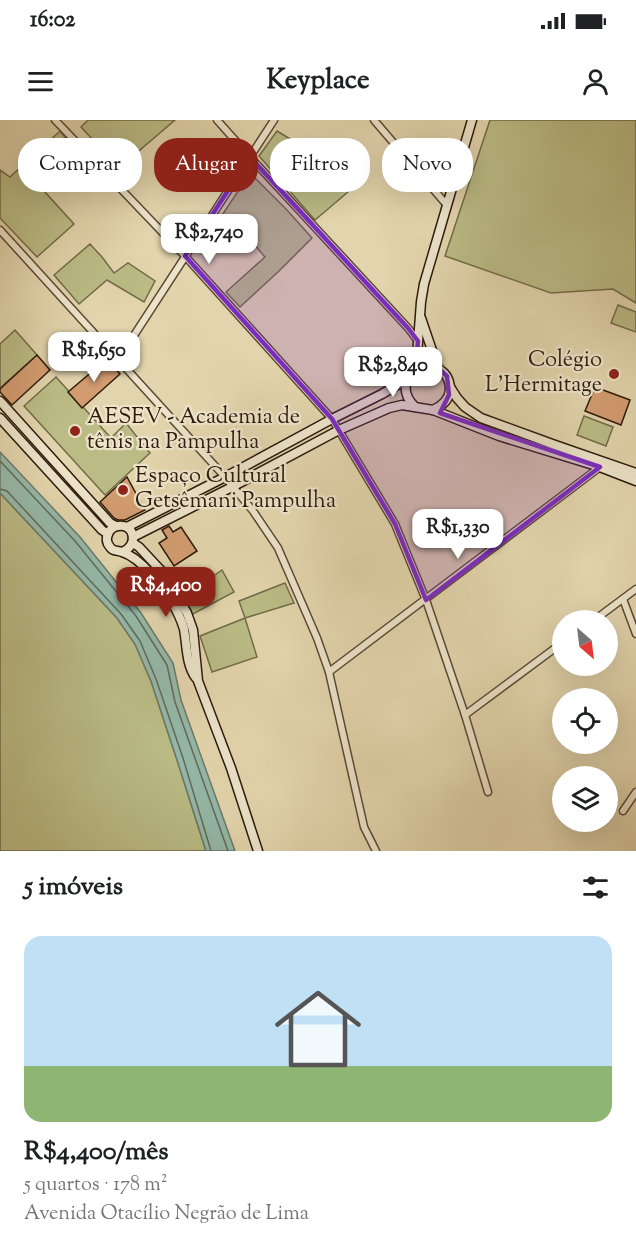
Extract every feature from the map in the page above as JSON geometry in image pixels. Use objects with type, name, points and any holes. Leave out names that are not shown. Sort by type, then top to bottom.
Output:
[{"type":"street","points":[[55,120],[185,256],[332,419],[395,524],[426,600],[488,792]]},
{"type":"street","points":[[217,120],[233,138]]},
{"type":"street","points":[[258,145],[274,120]]},
{"type":"street","points":[[374,120],[447,204]]},
{"type":"street","points":[[416,369],[424,284],[472,120]]},
{"type":"street","points":[[258,166],[418,341]]},
{"type":"street","points":[[118,360],[227,192]]},
{"type":"street","points":[[0,230],[225,477],[259,519],[278,548],[300,596],[329,672],[364,826],[376,851]]},
{"type":"street","points":[[420,315],[438,368],[447,376],[456,398],[465,407],[481,418],[539,435],[636,473]]},
{"type":"street","points":[[0,400],[110,522],[116,526],[127,527],[382,394],[407,379],[416,369],[427,366],[438,368]]},
{"type":"street","points":[[407,379],[406,394],[415,407]]},
{"type":"street","points":[[433,410],[445,402],[450,387]]},
{"type":"street","points":[[122,552],[129,548],[133,540],[339,430],[389,408],[402,405],[433,410],[499,436],[600,467],[636,481]]},
{"type":"street","points":[[0,418],[108,534]]},
{"type":"street","points":[[329,672],[600,467]]},
{"type":"street","points":[[116,526],[108,534],[107,541],[110,547],[138,562],[150,573],[177,611],[183,628],[190,667],[198,681],[231,768],[258,851]]},
{"type":"street","points":[[127,527],[132,533],[133,540],[166,576],[187,613],[193,630],[198,681]]},
{"type":"street","points":[[608,610],[636,589]]},
{"type":"street","points":[[623,599],[636,634]]},
{"type":"street","points":[[465,715],[552,651]]},
{"type":"street","points":[[623,811],[636,792]]},
{"type":"highlighted area","points":[[250,157],[408,328],[418,341],[416,365],[438,368],[447,376],[449,395],[440,413],[600,467],[426,600],[395,524],[332,419],[185,256]]},
{"type":"green space","points":[[88,120],[175,120],[142,148],[142,138],[91,138],[81,127]]},
{"type":"green space","points":[[490,120],[636,120],[636,303],[613,289],[551,293],[445,256],[466,192],[473,192],[473,171]]},
{"type":"green space","points":[[60,131],[66,138],[52,138]]},
{"type":"green space","points":[[277,131],[289,138],[272,138]]},
{"type":"green space","points":[[270,141],[270,169],[259,156]]},
{"type":"green space","points":[[0,170],[10,177],[18,170],[18,192],[45,192],[74,224],[37,257],[0,218]]},
{"type":"green space","points":[[258,181],[312,238],[240,307],[226,292],[265,257],[251,241],[240,250],[211,232],[237,192],[258,192]]},
{"type":"green space","points":[[290,192],[348,192],[315,220]]},
{"type":"green space","points":[[90,244],[114,273],[128,263],[155,281],[144,302],[107,280],[79,304],[54,275]]},
{"type":"green space","points":[[618,305],[636,312],[636,332],[611,323]]},
{"type":"green space","points":[[15,330],[37,355],[0,388],[0,344]]},
{"type":"green space","name":"AESEV - Academia de tênis na Pampulha","points":[[56,377],[111,438],[126,423],[150,453],[105,495],[24,406]]},
{"type":"green space","points":[[584,416],[613,427],[606,446],[577,435]]},
{"type":"green space","points":[[0,493],[117,618],[135,644],[151,681],[206,851],[0,851]]},
{"type":"green space","points":[[222,570],[234,592],[191,615],[182,598]]},
{"type":"green space","points":[[285,583],[294,603],[245,618],[239,601]]},
{"type":"green space","points":[[245,618],[257,657],[212,672],[200,636]]},
{"type":"water","points":[[0,452],[80,537],[141,613],[173,663],[181,700],[235,851],[206,851],[151,681],[135,644],[117,618],[0,493]]},
{"type":"building","points":[[37,355],[50,370],[12,405],[0,389]]},
{"type":"building","points":[[107,359],[120,374],[82,408],[68,392]]},
{"type":"building","points":[[595,387],[630,400],[621,425],[585,411]]},
{"type":"building","name":"Espaço Cultural Getsêmani Pampulha","points":[[127,477],[145,510],[125,520],[118,520],[100,502]]},
{"type":"building","points":[[169,526],[173,532],[181,527],[197,551],[174,566],[159,543],[167,538],[162,530]]},
{"type":"place","name":"Colégio L'Hermitage","points":[[614,374]]},
{"type":"place","name":"AESEV - Academia de tênis na Pampulha","points":[[75,431]]},
{"type":"place","name":"Espaço Cultural Getsêmani Pampulha","points":[[123,490]]}]
